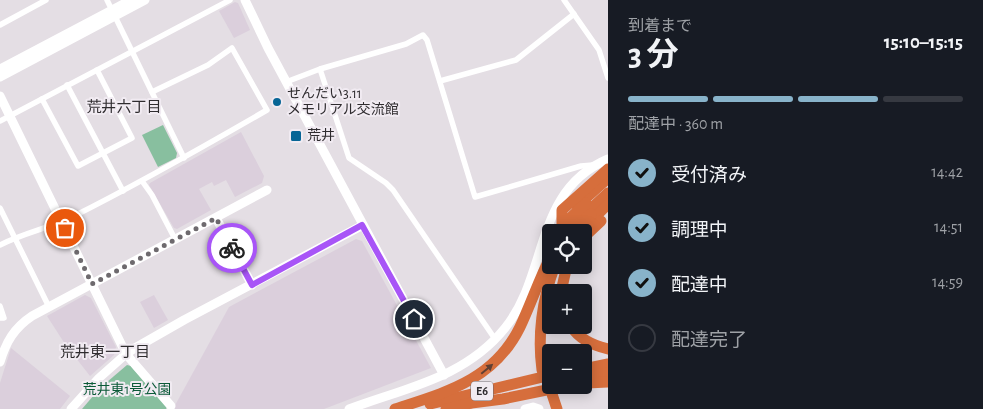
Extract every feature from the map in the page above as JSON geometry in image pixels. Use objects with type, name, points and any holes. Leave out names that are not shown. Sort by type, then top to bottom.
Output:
[{"type":"highway","points":[[559,224],[562,210],[608,169]]},
{"type":"highway","points":[[569,224],[564,213],[608,174]]},
{"type":"highway","points":[[570,224],[567,216],[608,178]]},
{"type":"highway","points":[[571,224],[569,219],[608,183]]},
{"type":"highway","points":[[572,224],[571,221],[608,188]]},
{"type":"highway","points":[[582,224],[608,193]]},
{"type":"highway","points":[[583,224],[608,198]]},
{"type":"highway","points":[[585,224],[608,204]]},
{"type":"highway","points":[[562,210],[569,224]]},
{"type":"highway","points":[[588,224],[608,210]]},
{"type":"highway","points":[[592,224],[608,215]]},
{"type":"highway","points":[[592,227],[608,220]]},
{"type":"highway","points":[[395,409],[456,388],[476,378],[494,364],[514,338],[543,274]]},
{"type":"highway","points":[[542,351],[539,336],[540,321],[552,274]]},
{"type":"highway","points":[[544,344],[545,322],[550,294],[557,274]]},
{"type":"highway","points":[[576,334],[584,340],[608,349]]},
{"type":"highway","points":[[592,367],[608,364]]},
{"type":"highway","name":"E6","points":[[414,409],[542,372]]},
{"type":"highway","points":[[592,376],[608,373]]},
{"type":"highway","points":[[592,383],[608,382]]},
{"type":"highway","points":[[464,404],[542,391]]},
{"type":"highway","name":"E6","points":[[446,409],[464,404],[542,392]]},
{"type":"highway","points":[[550,394],[552,409]]},
{"type":"highway","points":[[551,394],[556,409]]},
{"type":"street","points":[[30,0],[34,7]]},
{"type":"street","points":[[0,25],[46,0]]},
{"type":"street","points":[[107,0],[184,158]]},
{"type":"street","points":[[0,77],[114,13],[131,0]]},
{"type":"street","points":[[0,69],[114,13],[145,0]]},
{"type":"street","points":[[0,121],[230,0]]},
{"type":"street","points":[[245,0],[286,82],[444,376]]},
{"type":"street","points":[[564,0],[599,50],[608,78]]},
{"type":"street","points":[[440,80],[516,60],[574,14]]},
{"type":"street","points":[[286,82],[406,44],[423,35],[427,40],[440,80],[475,197],[581,166],[593,165],[608,159]]},
{"type":"street","points":[[0,245],[15,237],[61,221],[123,191],[267,110],[232,48],[208,65],[152,92]]},
{"type":"street","points":[[42,99],[78,166],[132,138],[96,70]]},
{"type":"street","points":[[320,70],[349,158],[386,183],[393,190],[495,339]]},
{"type":"street","points":[[67,86],[123,191]]},
{"type":"street","points":[[0,96],[126,354],[170,408]]},
{"type":"street","points":[[349,409],[369,405],[444,376],[468,363],[495,339],[520,306],[554,210],[577,179],[593,165]]},
{"type":"street","points":[[142,181],[152,194],[175,239]]},
{"type":"street","points":[[0,362],[9,338],[32,316],[267,190]]},
{"type":"street","points":[[0,208],[50,307]]},
{"type":"street","points":[[216,218],[252,285]]},
{"type":"street","points":[[71,409],[99,378],[126,354],[184,320],[362,225]]},
{"type":"street","points":[[0,306],[4,318],[0,318]]},
{"type":"street","points":[[526,409],[539,409]]},
{"type":"shaded area","points":[[235,2],[238,3],[250,30],[234,38],[219,11]]},
{"type":"shaded area","points":[[241,132],[264,176],[262,183],[235,197],[226,180],[214,186],[212,182],[199,189],[211,210],[177,229],[174,228],[149,185],[150,183]]},
{"type":"shaded area","points":[[356,239],[362,241],[431,368],[324,409],[173,409],[229,307]]},
{"type":"shaded area","points":[[85,295],[91,298],[116,347],[114,355],[90,376],[65,344],[47,316]]},
{"type":"shaded area","points":[[154,295],[168,320],[154,328],[140,302]]},
{"type":"shaded area","points":[[11,348],[70,396],[60,409],[0,409],[0,383]]},
{"type":"green space","points":[[163,125],[177,153],[176,158],[158,167],[142,135]]},
{"type":"green space","name":"荒井東1号公園","points":[[127,365],[131,366],[167,407],[166,409],[82,409],[100,388]]},
{"type":"way so far","points":[[65,228],[92,284],[216,218],[232,248]]},
{"type":"place","name":"せんだい3.11 メモリアル交流館","points":[[277,102]]},
{"type":"place","name":"荒井","points":[[296,136]]},
{"type":"district","name":"荒井六丁目","points":[[124,107]]},
{"type":"district","name":"荒井東一丁目","points":[[105,352]]},
{"type":"route","points":[[232,248],[252,285],[362,225],[414,319]]}]
